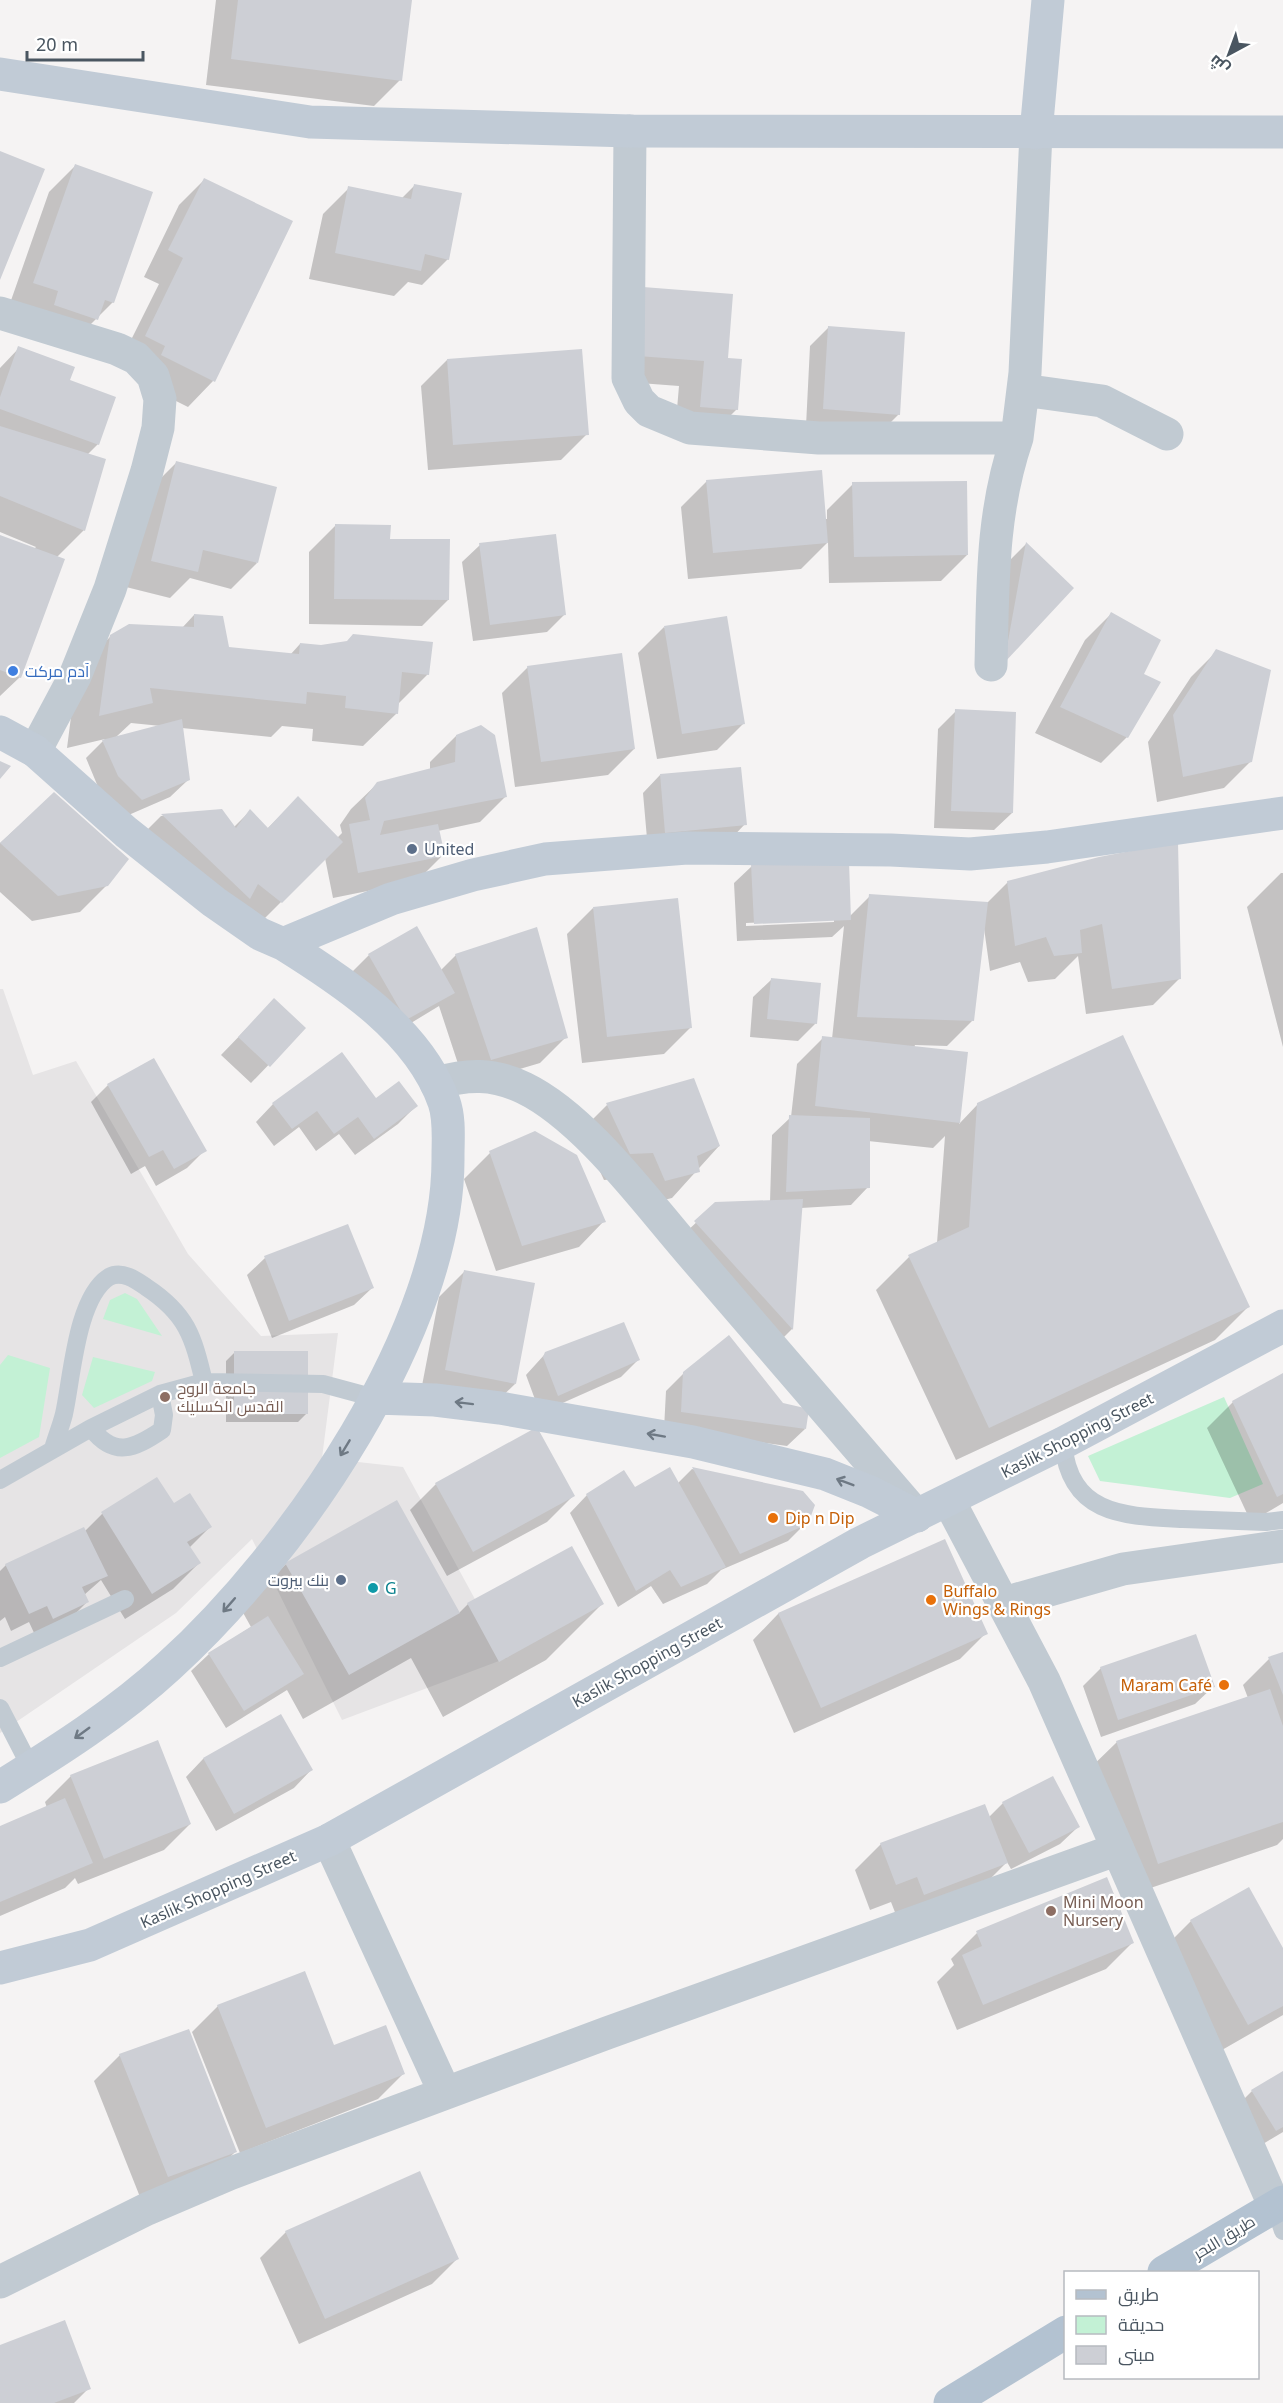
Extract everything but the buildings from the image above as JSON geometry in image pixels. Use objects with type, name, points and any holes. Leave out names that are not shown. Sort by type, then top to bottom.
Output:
[{"type":"main road","name":"طريق البحر","points":[[1166,2271],[1280,2213]]},
{"type":"main road","points":[[950,2403],[1064,2332]]},
{"type":"street","points":[[992,665],[997,521],[1004,475],[1017,438],[1023,390],[1036,133],[1048,0]]},
{"type":"street","points":[[0,74],[310,122],[630,131],[1283,132]]},
{"type":"street","points":[[630,131],[628,378],[639,401],[649,411],[690,428],[719,432],[819,438],[1017,438]]},
{"type":"street","points":[[0,313],[136,358],[153,376],[160,399],[158,428],[147,471],[110,590],[75,676],[35,750]]},
{"type":"street","points":[[1023,390],[1102,401],[1167,434]]},
{"type":"street","points":[[0,732],[35,750],[177,873],[260,934],[283,944],[350,989],[386,1020],[417,1054],[436,1083],[445,1105],[448,1173],[444,1220],[416,1315],[375,1398],[309,1506],[229,1606],[168,1667],[102,1718],[0,1787]]},
{"type":"street","points":[[283,944],[391,899],[473,875],[545,859],[687,848],[891,850],[970,854],[1047,847],[1283,813]]},
{"type":"street","points":[[436,1083],[475,1075],[506,1081],[524,1088],[548,1104],[585,1135],[648,1203],[917,1516]]},
{"type":"street","name":"Kaslik Shopping Street","points":[[0,1968],[90,1945],[329,1840],[860,1543],[1063,1443],[1283,1326]]},
{"type":"street","points":[[375,1398],[435,1400],[489,1407],[693,1442],[825,1474],[859,1487],[917,1516]]},
{"type":"street","points":[[949,1501],[1044,1681],[1280,2213]]},
{"type":"street","points":[[1004,1603],[1123,1569],[1283,1546]]},
{"type":"street","points":[[329,1840],[445,2093]]},
{"type":"street","points":[[0,2283],[147,2209],[219,2178],[445,2093],[1118,1849]]},
{"type":"lane","points":[[53,1449],[64,1415],[87,1310],[94,1292],[110,1276],[126,1275],[164,1299],[181,1318],[192,1334],[204,1382]]},
{"type":"lane","points":[[0,1480],[91,1428],[160,1394],[204,1382],[324,1384],[375,1398]]},
{"type":"lane","points":[[91,1428],[102,1442],[122,1448],[134,1446],[162,1430],[164,1415],[160,1394]]},
{"type":"lane","points":[[1063,1443],[1066,1467],[1073,1481],[1082,1492],[1114,1512],[1148,1517],[1266,1522],[1283,1520]]},
{"type":"lane","points":[[0,1658],[125,1599]]},
{"type":"lane","points":[[0,1708],[31,1768]]},
{"type":"shaded area","name":"جامعة الروح القدس الكسليك","points":[[0,989],[3,989],[33,1075],[76,1061],[188,1254],[261,1336],[338,1333],[322,1458],[403,1467],[507,1658],[342,1720],[252,1539],[176,1613],[0,1733]]},
{"type":"green space","points":[[125,1293],[137,1299],[162,1336],[103,1319],[110,1300]]},
{"type":"green space","points":[[8,1355],[50,1368],[39,1437],[0,1458],[0,1365]]},
{"type":"green space","points":[[93,1357],[155,1372],[152,1381],[94,1408],[82,1395]]},
{"type":"green space","points":[[1224,1397],[1263,1484],[1230,1498],[1100,1481],[1088,1456]]},
{"type":"place","name":"آدم مركت","points":[[13,671]]},
{"type":"place","name":"United","points":[[412,849]]},
{"type":"place","name":"جامعة الروح القدس الكسليك","points":[[165,1397]]},
{"type":"place","name":"Dip n Dip","points":[[773,1518]]},
{"type":"place","name":"بنك بيروت","points":[[341,1580]]},
{"type":"place","name":"G","points":[[373,1588]]},
{"type":"place","name":"Buffalo Wings & Rings","points":[[931,1600]]},
{"type":"place","name":"Maram Café","points":[[1224,1685]]},
{"type":"place","name":"Mini Moon Nursery","points":[[1051,1911]]}]
